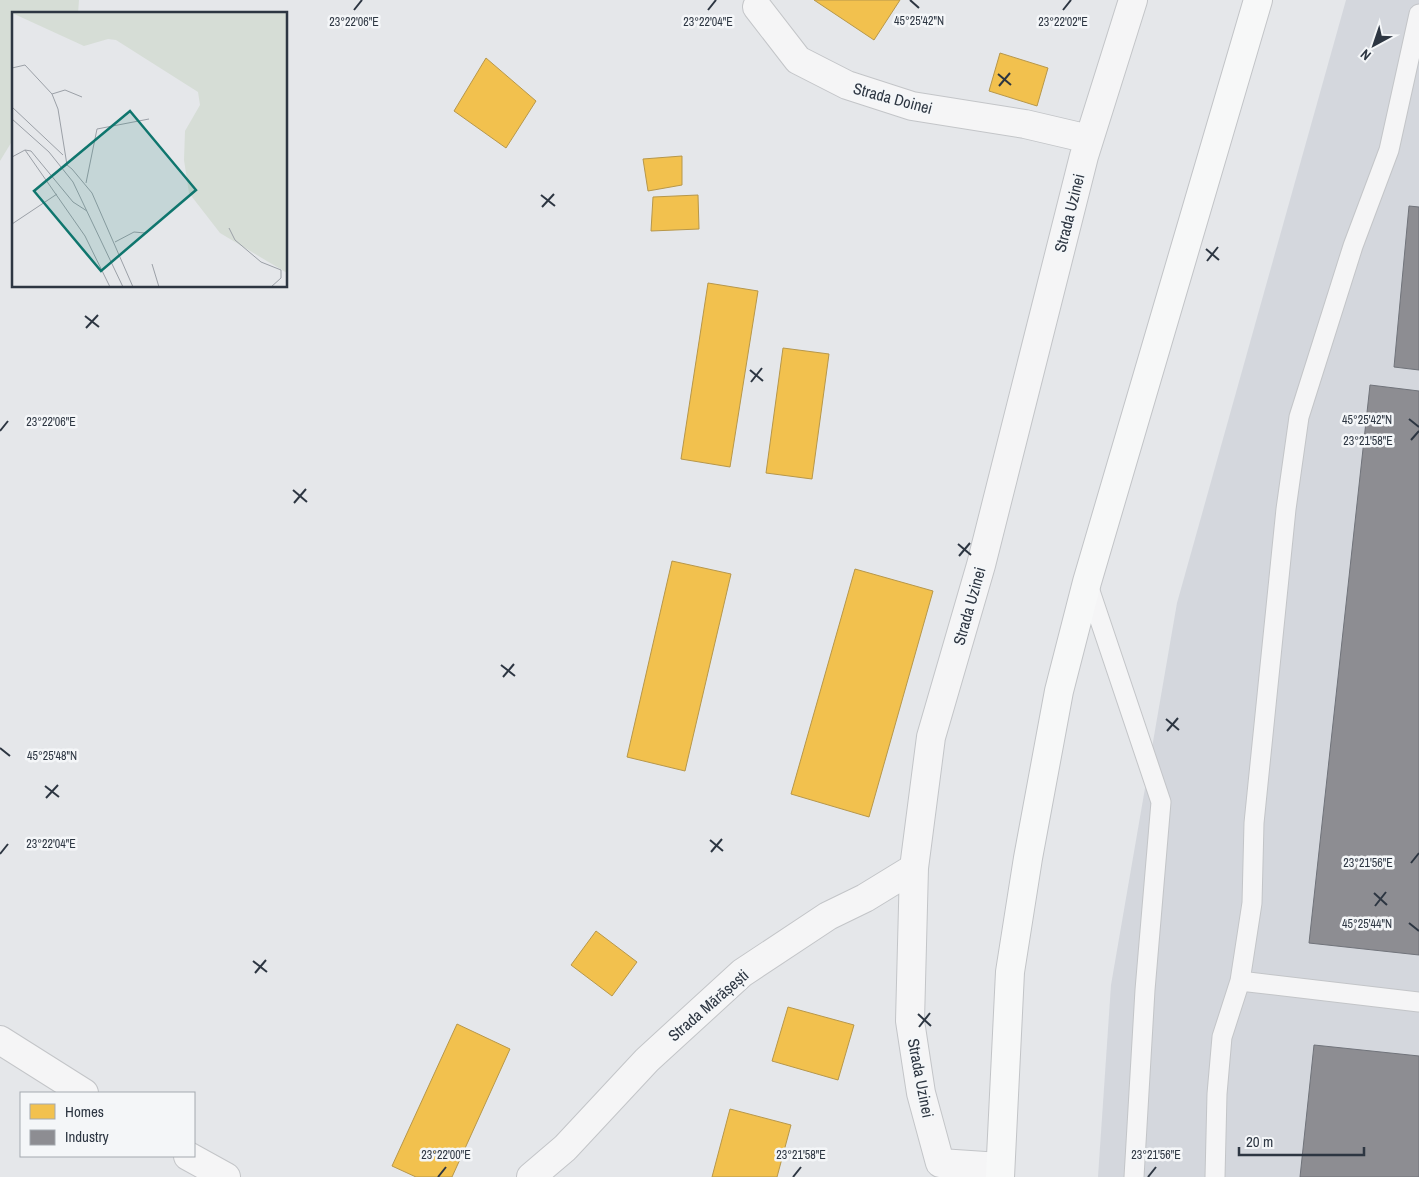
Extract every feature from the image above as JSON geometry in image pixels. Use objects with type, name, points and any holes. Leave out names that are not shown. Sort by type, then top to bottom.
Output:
[{"type":"main road","points":[[1000,1172],[1010,972],[1042,776],[1059,691],[1088,582],[1258,0]]},
{"type":"street","name":"Strada Uzinei","points":[[1000,1172],[937,1170],[921,1093],[910,1021],[914,868],[931,737],[981,565],[1088,139],[1133,0]]},
{"type":"street","name":"Strada Doinei","points":[[757,6],[798,60],[847,85],[912,106],[1025,124],[1088,139]]},
{"type":"street","name":"Strada Mărășești","points":[[531,1177],[566,1148],[647,1060],[742,973],[828,916],[865,898],[914,868]]},
{"type":"street","points":[[0,1040],[82,1092]]},
{"type":"street","points":[[190,1157],[226,1177]]},
{"type":"lane","points":[[1215,1177],[1217,1094],[1222,1037],[1240,980],[1252,903],[1254,823],[1284,528],[1299,417],[1353,246],[1389,150],[1419,14]]},
{"type":"lane","points":[[1088,582],[1161,802],[1146,980],[1134,1177]]},
{"type":"lane","points":[[1240,980],[1419,1002]]},
{"type":"shaded area","points":[[0,0],[79,0],[78,12],[12,12],[12,141],[0,161]]},
{"type":"shaded area","points":[[1346,0],[1419,0],[1419,1177],[1098,1177],[1111,985],[1177,603]]},
{"type":"building: Homes","points":[[814,0],[900,0],[874,40]]},
{"type":"building: Homes","points":[[1000,53],[1048,68],[1037,106],[989,91]]},
{"type":"building: Homes","points":[[486,58],[536,101],[506,148],[454,111]]},
{"type":"building: Homes","points":[[682,156],[682,185],[648,191],[643,159]]},
{"type":"building: Homes","points":[[698,195],[699,229],[651,231],[653,197]]},
{"type":"building: Homes","points":[[708,283],[758,291],[730,467],[681,459]]},
{"type":"building: Homes","points":[[783,348],[829,354],[812,479],[766,473]]},
{"type":"building: Homes","points":[[672,561],[731,574],[685,771],[627,757]]},
{"type":"building: Homes","points":[[855,569],[933,591],[869,817],[791,794]]},
{"type":"building: Homes","points":[[596,931],[637,962],[612,996],[571,965]]},
{"type":"building: Homes","points":[[788,1007],[854,1025],[838,1080],[772,1061]]},
{"type":"building: Homes","points":[[457,1024],[510,1049],[452,1177],[416,1177],[392,1166]]},
{"type":"building: Homes","points":[[730,1109],[791,1125],[777,1177],[712,1177]]},
{"type":"building: Industry","points":[[1409,206],[1419,207],[1419,370],[1394,367]]},
{"type":"building: Industry","points":[[1370,385],[1419,391],[1419,955],[1309,943]]},
{"type":"building: Industry","points":[[1314,1045],[1419,1056],[1419,1177],[1300,1177]]}]
